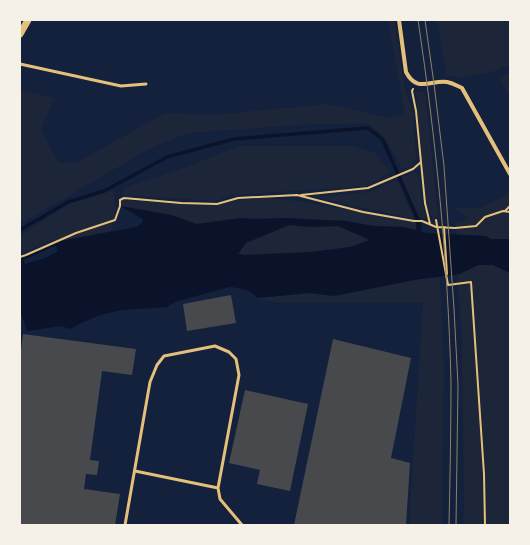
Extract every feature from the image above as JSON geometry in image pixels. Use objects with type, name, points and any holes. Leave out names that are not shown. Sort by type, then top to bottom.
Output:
[{"type":"street","points":[[20,34],[28,20]]},
{"type":"street","points":[[399,20],[406,72],[410,80],[415,84],[447,82],[462,88],[510,174]]},
{"type":"lane","points":[[20,64],[121,86],[146,84]]},
{"type":"lane","points":[[125,525],[150,382],[158,365],[164,356],[215,346],[229,352],[236,358],[239,375],[218,488],[220,499],[242,525]]},
{"type":"lane","points":[[135,471],[218,488]]},
{"type":"path","points":[[415,84],[412,91],[416,111],[424,203],[430,224]]},
{"type":"path","points":[[20,257],[76,233],[115,220],[120,206],[120,200],[124,198],[181,203],[217,204],[238,198],[297,195],[368,188],[413,169],[421,162]]},
{"type":"path","points":[[297,195],[363,212],[414,221],[422,221],[436,227],[444,228],[476,226],[485,217],[504,211],[510,206]]},
{"type":"path","points":[[504,211],[510,212]]},
{"type":"path","points":[[436,220],[448,284]]},
{"type":"path","points":[[444,228],[448,284]]},
{"type":"path","points":[[448,284],[471,282],[484,474],[485,525]]},
{"type":"shaded area","points":[[388,20],[394,20],[405,91],[413,111],[416,158],[411,166],[402,169],[385,138],[368,123],[299,125],[188,133],[149,149],[20,224],[20,89],[54,98],[41,130],[59,163],[78,162],[165,113],[212,115],[328,104],[390,118],[405,114]]},
{"type":"shaded area","points":[[437,20],[510,20],[510,65],[494,71],[462,78],[447,76]]},
{"type":"shaded area","points":[[510,72],[510,97],[499,77]]},
{"type":"shaded area","points":[[416,91],[425,92],[438,216],[432,218],[426,203]]},
{"type":"shaded area","points":[[239,146],[353,146],[375,153],[391,172],[366,186],[232,195],[216,201],[122,195],[125,187],[179,170]]},
{"type":"shaded area","points":[[415,172],[419,176],[422,202],[426,219],[419,217],[401,177]]},
{"type":"shaded area","points":[[397,180],[414,219],[314,197],[369,192]]},
{"type":"shaded area","points":[[114,190],[115,211],[110,232],[66,240],[51,240],[20,254],[20,236],[70,203]]},
{"type":"shaded area","points":[[510,192],[510,239],[491,239],[486,236],[457,235],[455,222],[464,221],[468,217],[453,208],[479,208]]},
{"type":"shaded area","points":[[270,198],[297,201],[416,222],[416,230],[403,227],[373,226],[347,221],[288,218],[241,218],[197,224],[171,215],[120,206],[123,200],[217,205],[238,200]]},
{"type":"shaded area","points":[[120,206],[171,215],[197,224],[241,218],[288,218],[347,221],[373,226],[403,227],[416,230],[416,222],[421,223],[422,232],[486,236],[491,239],[510,239],[510,273],[493,265],[478,265],[460,274],[414,280],[334,296],[310,293],[257,298],[248,291],[229,287],[175,302],[167,307],[122,310],[100,315],[70,329],[61,326],[27,331],[22,316],[20,315],[20,256],[25,264],[45,258],[58,251],[54,242],[136,227],[142,223],[143,220]],"holes":[[[289,225],[311,227],[338,226],[370,240],[350,247],[311,252],[246,255],[238,254],[246,243]]]},
{"type":"shaded area","points":[[289,225],[311,227],[338,226],[371,239],[350,247],[311,252],[238,255],[245,243]]},
{"type":"shaded area","points":[[478,265],[493,265],[510,273],[510,525],[463,525],[462,339],[457,275]]},
{"type":"shaded area","points":[[440,277],[444,366],[442,525],[409,525],[423,303],[287,303],[273,302],[257,298],[310,293],[334,296],[414,280]]},
{"type":"building","points":[[231,295],[236,323],[187,331],[183,304]]},
{"type":"building","points":[[23,334],[136,349],[132,375],[102,371],[90,460],[99,461],[97,475],[86,474],[84,489],[120,494],[115,525],[20,525],[20,358]]},
{"type":"building","points":[[333,339],[411,358],[391,458],[410,463],[406,525],[294,525]]},
{"type":"building","points":[[245,390],[308,404],[290,491],[257,484],[260,470],[229,463]]},
{"type":"waterway","points":[[20,230],[68,202],[104,191],[167,157],[234,139],[368,128],[383,140],[418,220],[418,224]]},
{"type":"waterway","points":[[22,259],[55,244]]},
{"type":"tram line","points":[[418,20],[436,155],[447,291],[451,382],[449,525]]},
{"type":"tram line","points":[[425,20],[444,166],[454,309],[458,385],[456,525]]}]
